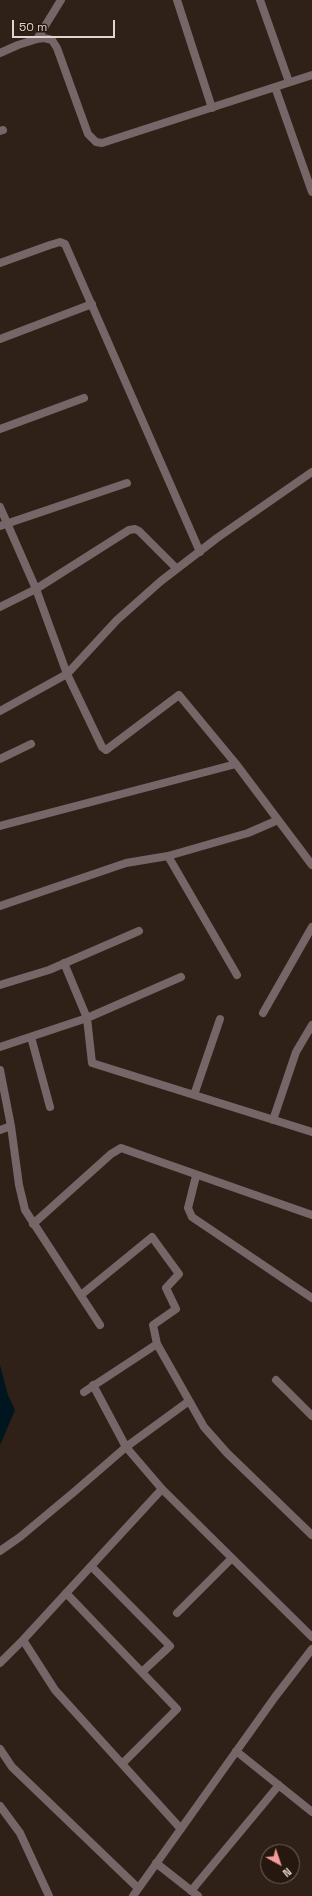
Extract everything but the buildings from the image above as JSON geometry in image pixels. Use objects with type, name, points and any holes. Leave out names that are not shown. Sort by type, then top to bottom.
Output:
[{"type":"street","points":[[37,39],[61,0]]},
{"type":"street","points":[[177,0],[212,108]]},
{"type":"street","points":[[260,0],[289,82]]},
{"type":"street","points":[[0,53],[37,39],[48,38],[54,42],[88,134],[96,142],[109,142],[312,74]]},
{"type":"street","points":[[275,87],[312,192]]},
{"type":"street","points":[[0,263],[50,245],[63,243],[68,248],[200,552]]},
{"type":"street","points":[[0,339],[92,304]]},
{"type":"street","points":[[0,429],[84,398]]},
{"type":"street","points":[[0,711],[67,674],[117,620],[178,569],[312,472]]},
{"type":"street","points":[[3,525],[127,483]]},
{"type":"street","points":[[0,507],[3,525],[36,589],[67,674],[102,747],[106,750],[179,696],[236,764],[312,865]]},
{"type":"street","points":[[0,607],[36,589],[123,532],[135,529],[145,535],[178,569]]},
{"type":"street","points":[[0,759],[31,744]]},
{"type":"street","points":[[0,826],[236,764]]},
{"type":"street","points":[[0,906],[126,862],[168,856],[248,833],[278,820]]},
{"type":"street","points":[[168,856],[237,975]]},
{"type":"street","points":[[263,1013],[312,927]]},
{"type":"street","points":[[0,985],[64,963],[139,931]]},
{"type":"street","points":[[64,963],[87,1018],[92,1063],[312,1132]]},
{"type":"street","points":[[0,1047],[87,1018],[181,977]]},
{"type":"street","points":[[194,1095],[220,1019]]},
{"type":"street","points":[[273,1120],[296,1052],[312,1024]]},
{"type":"street","points":[[31,1037],[50,1108]]},
{"type":"street","points":[[0,1070],[11,1126],[19,1185],[25,1210],[100,1325]]},
{"type":"street","points":[[0,1130],[11,1126]]},
{"type":"street","points":[[33,1224],[111,1154],[121,1148],[196,1176],[312,1215]]},
{"type":"street","points":[[196,1176],[188,1208],[192,1217],[312,1298]]},
{"type":"street","points":[[81,1295],[152,1237],[179,1274],[166,1288],[176,1309],[153,1325],[157,1344],[204,1427],[227,1453],[312,1535]]},
{"type":"street","points":[[84,1392],[157,1344]]},
{"type":"street","points":[[276,1380],[312,1416]]},
{"type":"street","points":[[93,1385],[126,1447],[162,1489],[312,1637]]},
{"type":"street","points":[[0,1551],[20,1537],[126,1447],[189,1401]]},
{"type":"street","points":[[0,1663],[24,1640],[66,1592],[162,1489]]},
{"type":"street","points":[[177,1613],[232,1558]]},
{"type":"street","points":[[91,1566],[170,1646],[142,1672]]},
{"type":"street","points":[[66,1592],[177,1709],[122,1764]]},
{"type":"street","points":[[24,1640],[55,1690],[180,1829]]},
{"type":"street","points":[[133,1896],[275,1697],[312,1649]]},
{"type":"street","points":[[0,1749],[12,1767],[138,1888]]},
{"type":"street","points":[[236,1751],[312,1812]]},
{"type":"street","points":[[191,1890],[279,1785]]},
{"type":"street","points":[[0,1806],[20,1833],[49,1896]]},
{"type":"street","points":[[156,1863],[198,1896]]},
{"type":"water","points":[[0,1365],[8,1395],[15,1410],[0,1445]]}]
